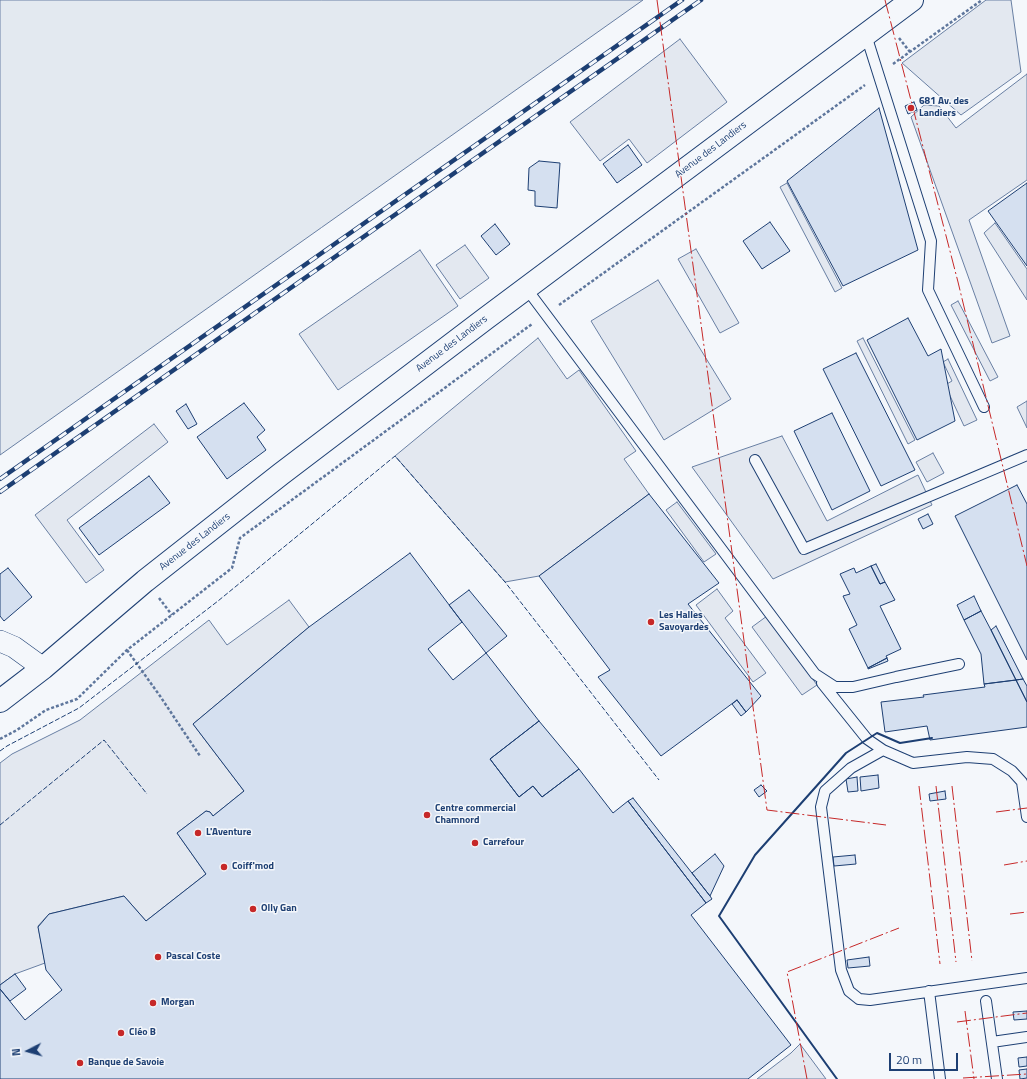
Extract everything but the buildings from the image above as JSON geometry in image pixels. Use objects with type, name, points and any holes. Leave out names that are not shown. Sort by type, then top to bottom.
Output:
[{"type":"main road","name":"Avenue des Landiers","points":[[0,701],[44,668],[145,581],[281,474],[526,288],[912,0]]},
{"type":"street","points":[[0,641],[14,647],[44,668]]},
{"type":"lane","points":[[866,35],[931,241],[928,290],[984,407]]},
{"type":"lane","points":[[526,288],[815,674],[867,739],[883,750],[913,763],[967,757],[993,759],[1012,771],[1022,782],[1027,817]]},
{"type":"lane","points":[[755,460],[804,549],[1027,455]]},
{"type":"lane","points":[[815,674],[835,688],[853,687],[959,664]]},
{"type":"lane","points":[[883,750],[851,768],[825,791],[821,808],[841,970],[849,990],[859,999],[870,1000],[1027,978]]},
{"type":"lane","points":[[930,992],[940,1079]]},
{"type":"lane","points":[[986,1001],[997,1079]]},
{"type":"lane","points":[[992,1042],[1027,1037]]},
{"type":"path","points":[[0,739],[17,730],[46,710],[77,699],[127,650],[200,756]]},
{"type":"shaded area","points":[[0,0],[643,0],[0,455]]},
{"type":"shaded area","points":[[986,0],[1011,0],[1021,72],[961,115],[902,63]]},
{"type":"shaded area","points":[[680,39],[727,102],[647,163],[629,139],[600,161],[570,122]]},
{"type":"shaded area","points":[[1027,74],[1027,180],[969,220],[1010,336],[992,343],[911,117],[924,105],[939,106],[956,128]]},
{"type":"shaded area","points":[[787,183],[842,288],[835,292],[780,187]]},
{"type":"shaded area","points":[[995,223],[1027,269],[1027,300],[984,233]]},
{"type":"shaded area","points":[[465,245],[489,278],[460,299],[436,265]]},
{"type":"shaded area","points":[[696,249],[739,323],[720,333],[678,259]]},
{"type":"shaded area","points":[[420,250],[458,306],[338,390],[299,334]]},
{"type":"shaded area","points":[[658,280],[731,399],[664,440],[591,321]]},
{"type":"shaded area","points":[[958,301],[998,377],[990,381],[951,305]]},
{"type":"shaded area","points":[[538,338],[567,379],[579,370],[636,451],[624,459],[649,494],[539,576],[505,582],[395,456]]},
{"type":"shaded area","points":[[863,338],[915,440],[908,444],[857,341]]},
{"type":"shaded area","points":[[948,359],[977,420],[964,426],[945,385],[952,381],[943,362]]},
{"type":"shaded area","points":[[1027,401],[1027,428],[1017,407]]},
{"type":"shaded area","points":[[154,424],[168,442],[67,520],[104,570],[86,583],[35,515]]},
{"type":"shaded area","points":[[782,436],[827,521],[918,475],[932,505],[773,579],[692,467]]},
{"type":"shaded area","points":[[933,453],[944,473],[927,482],[916,462]]},
{"type":"shaded area","points":[[677,502],[716,554],[704,562],[666,510]]},
{"type":"shaded area","points":[[717,589],[733,611],[725,618],[766,673],[753,682],[696,605]]},
{"type":"shaded area","points":[[289,600],[309,627],[193,724],[244,791],[213,816],[210,812],[206,811],[177,833],[206,874],[146,921],[124,896],[49,914],[38,926],[45,963],[15,974],[0,985],[0,763],[12,754],[80,720],[209,620],[227,645]]},
{"type":"shaded area","points":[[767,616],[817,685],[802,695],[752,627]]},
{"type":"shaded area","points":[[800,1044],[826,1079],[757,1079],[791,1053]]},
{"type":"railway","points":[[0,479],[682,0]]},
{"type":"railway","points":[[0,492],[701,0]]},
{"type":"fence","points":[[0,751],[79,708],[218,601],[395,456],[505,582],[659,780]]},
{"type":"fence","points":[[0,825],[104,740],[147,794]]},
{"type":"wall","points":[[837,1079],[719,916],[755,855],[846,753],[877,733],[900,743],[932,738]]},
{"type":"power","points":[[657,0],[767,810],[886,825]]},
{"type":"power","points":[[885,0],[958,282],[1027,566]]},
{"type":"power","points":[[919,786],[940,964]]},
{"type":"power","points":[[936,786],[956,962]]},
{"type":"power","points":[[952,786],[972,961]]},
{"type":"power","points":[[996,812],[1027,808]]},
{"type":"power","points":[[1004,865],[1027,861]]},
{"type":"power","points":[[1010,914],[1027,912]]},
{"type":"power","points":[[807,1079],[787,972],[899,928]]},
{"type":"power","points":[[965,1011],[974,1079]]},
{"type":"power","points":[[957,1022],[1027,1013]]},
{"type":"power","points":[[963,1078],[1027,1074]]},
{"type":"place","name":"681 Av. des Landiers","points":[[911,108]]},
{"type":"place","name":"Les Halles Savoyardes","points":[[651,622]]},
{"type":"place","name":"Centre commercial Chamnord","points":[[427,815]]},
{"type":"place","name":"L'Aventure","points":[[198,833]]},
{"type":"place","name":"Carrefour","points":[[475,843]]},
{"type":"place","name":"Coiff'mod","points":[[224,867]]},
{"type":"place","name":"Olly Gan","points":[[253,909]]},
{"type":"place","name":"Pascal Coste","points":[[158,957]]},
{"type":"place","name":"Morgan","points":[[153,1003]]},
{"type":"place","name":"Cléo B","points":[[121,1033]]},
{"type":"place","name":"Banque de Savoie","points":[[80,1063]]}]
